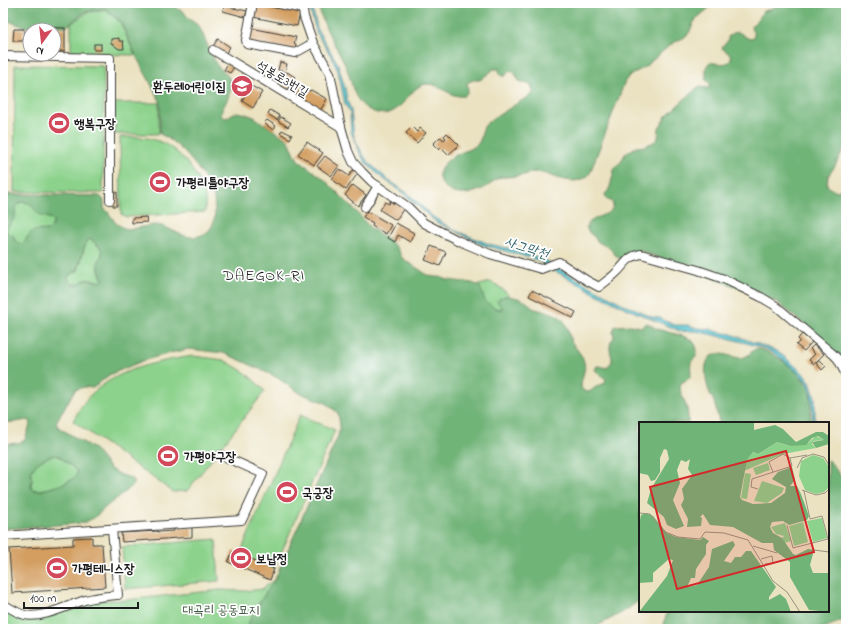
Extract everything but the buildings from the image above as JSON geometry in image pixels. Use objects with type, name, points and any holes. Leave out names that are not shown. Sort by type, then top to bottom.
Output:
[{"type":"street","points":[[253,3],[246,40],[247,44],[295,53],[313,43]]},
{"type":"street","points":[[275,3],[302,6],[304,17],[313,43],[330,73],[341,127],[353,162],[378,186],[408,207],[424,223],[459,241],[490,254],[541,269],[559,262],[599,287],[617,272],[629,258],[641,254],[724,279],[776,306],[833,354],[838,359],[846,374]]},
{"type":"street","name":"석봉로3번길","points":[[213,50],[341,127]]},
{"type":"street","points":[[3,56],[110,58],[110,200]]},
{"type":"street","points":[[365,207],[378,186]]},
{"type":"street","points":[[3,536],[242,520],[263,474],[221,455]]},
{"type":"street","points":[[3,604],[12,610],[26,615],[38,615],[98,597],[118,595],[112,529]]},
{"type":"green space","points":[[3,3],[172,3],[199,26],[216,64],[230,80],[231,88],[221,115],[224,118],[238,112],[246,114],[254,117],[289,141],[298,160],[324,179],[372,229],[389,240],[397,248],[402,258],[426,274],[434,277],[477,285],[480,287],[485,301],[498,309],[502,308],[497,301],[500,298],[508,296],[525,301],[534,309],[552,313],[561,318],[566,326],[571,341],[584,362],[585,366],[581,385],[584,391],[589,392],[605,383],[606,379],[595,370],[597,366],[607,368],[612,361],[610,345],[614,337],[613,332],[615,326],[631,325],[641,327],[647,323],[657,329],[692,340],[696,346],[696,357],[691,362],[691,375],[689,379],[681,383],[680,388],[687,408],[688,422],[639,422],[639,600],[623,612],[592,629],[247,629],[254,611],[275,579],[338,436],[340,425],[338,413],[326,403],[300,393],[276,377],[238,359],[223,353],[189,349],[142,361],[109,375],[93,388],[84,387],[75,390],[56,422],[58,427],[94,449],[110,469],[131,478],[134,483],[130,488],[95,517],[84,523],[3,529],[3,444],[19,443],[25,440],[31,422],[28,420],[12,422],[3,421],[3,194],[99,196],[104,202],[104,208],[118,225],[124,228],[132,229],[156,225],[188,237],[199,236],[210,229],[213,223],[215,210],[213,195],[198,169],[176,144],[160,134],[160,101],[136,56],[121,22],[105,8],[85,12],[67,26],[62,26],[62,22],[22,22],[22,26],[3,17]],"holes":[[[21,202],[28,203],[36,212],[42,216],[52,219],[53,223],[48,230],[32,232],[22,244],[16,242],[13,235],[8,234],[6,231],[15,215],[18,204]],[[91,239],[102,251],[102,255],[98,263],[103,280],[99,282],[87,279],[79,284],[72,284],[68,277],[77,271],[86,242]],[[54,455],[59,456],[76,470],[77,475],[69,481],[56,486],[37,491],[33,490],[31,487],[31,474],[34,467],[43,459]]]},
{"type":"green space","points":[[317,3],[715,3],[696,19],[686,36],[670,45],[646,66],[631,75],[625,81],[590,173],[587,176],[583,179],[570,181],[534,172],[511,177],[501,177],[478,191],[461,194],[450,191],[441,182],[439,176],[441,169],[451,158],[478,144],[484,126],[488,122],[530,96],[533,93],[531,85],[519,81],[512,71],[509,71],[505,76],[503,76],[500,75],[499,69],[494,69],[480,80],[473,80],[467,83],[468,90],[464,96],[454,95],[432,84],[421,85],[395,110],[385,114],[372,112],[362,104],[357,97],[348,71],[326,28]]},
{"type":"green space","points":[[781,3],[846,3],[846,144],[828,176],[827,185],[836,191],[846,188],[846,364],[823,340],[777,302],[641,251],[636,252],[624,259],[619,258],[609,248],[599,243],[594,236],[588,232],[587,227],[588,224],[594,219],[611,210],[613,204],[611,201],[606,199],[605,194],[610,187],[616,166],[621,162],[625,154],[636,147],[645,146],[656,141],[658,138],[659,128],[666,116],[698,87],[710,87],[710,84],[705,79],[707,65],[709,63],[724,64],[730,62],[731,55],[722,47],[727,41],[728,37],[735,32],[738,32],[751,39],[754,36],[754,33],[751,26],[760,17],[763,11],[769,10]]},
{"type":"green space","points":[[105,9],[120,22],[135,55],[71,54],[71,24],[86,13]]},
{"type":"green space","name":"행복구장","points":[[15,65],[104,66],[103,193],[14,192]]},
{"type":"green space","points":[[114,103],[159,103],[159,134],[115,134]]},
{"type":"green space","name":"가평리틀야구장","points":[[120,137],[147,138],[171,147],[191,168],[201,185],[204,191],[205,212],[126,217],[121,214]]},
{"type":"green space","points":[[21,202],[30,203],[43,216],[52,219],[53,222],[52,226],[48,230],[32,232],[22,244],[16,242],[6,231],[14,217],[18,204]]},
{"type":"green space","points":[[90,239],[102,252],[98,264],[103,280],[102,282],[84,280],[74,284],[70,282],[68,277],[69,275],[78,271],[86,242]]},
{"type":"green space","points":[[490,282],[498,286],[510,296],[504,296],[502,309],[494,308],[487,304],[480,288],[477,285]]},
{"type":"green space","points":[[757,348],[772,354],[796,371],[802,378],[810,392],[811,422],[719,422],[714,402],[706,381],[706,364],[708,359],[717,354],[742,358]]},
{"type":"green space","name":"가평야구장","points":[[193,356],[224,360],[246,373],[265,391],[187,491],[173,492],[73,421],[82,405],[91,394],[117,376],[154,363]]},
{"type":"green space","name":"국궁장","points":[[300,415],[335,430],[274,569],[240,554]]},
{"type":"green space","points":[[54,455],[59,456],[76,470],[77,475],[69,481],[56,486],[42,490],[32,489],[32,470],[43,459]]},
{"type":"green space","points":[[829,460],[846,483],[846,617],[823,629],[661,629],[668,612],[829,612]]},
{"type":"green space","points":[[216,539],[219,581],[125,589],[122,547]]},
{"type":"green space","name":"대곡리 공동묘지","points":[[275,579],[255,609],[247,629],[3,629],[3,610],[26,618],[103,600],[125,600],[220,590],[246,591],[262,589]]},
{"type":"water","points":[[308,3],[311,3],[318,31],[338,64],[351,110],[354,137],[363,155],[368,162],[388,180],[408,194],[433,217],[454,230],[489,244],[544,259],[597,290],[652,317],[660,318],[674,325],[688,325],[731,334],[777,351],[806,376],[810,382],[815,397],[815,422],[813,422],[811,391],[808,384],[801,375],[777,355],[766,349],[696,331],[680,331],[592,292],[537,260],[483,245],[436,222],[365,162],[351,132],[350,113],[345,104],[338,71],[331,56],[317,34]]},
{"type":"place","name":"환두레어린이집","points":[[242,86]]},
{"type":"place","name":"행복구장","points":[[59,123]]},
{"type":"place","name":"가평리틀야구장","points":[[160,182]]},
{"type":"place","name":"가평야구장","points":[[168,456]]},
{"type":"place","name":"국궁장","points":[[287,492]]},
{"type":"place","name":"보납정","points":[[241,558]]},
{"type":"place","name":"가평테니스장","points":[[57,568]]},
{"type":"district","name":"DAEGOK-RI","points":[[264,275]]},
{"type":"water label","name":"사그막천","points":[[527,247]]}]
